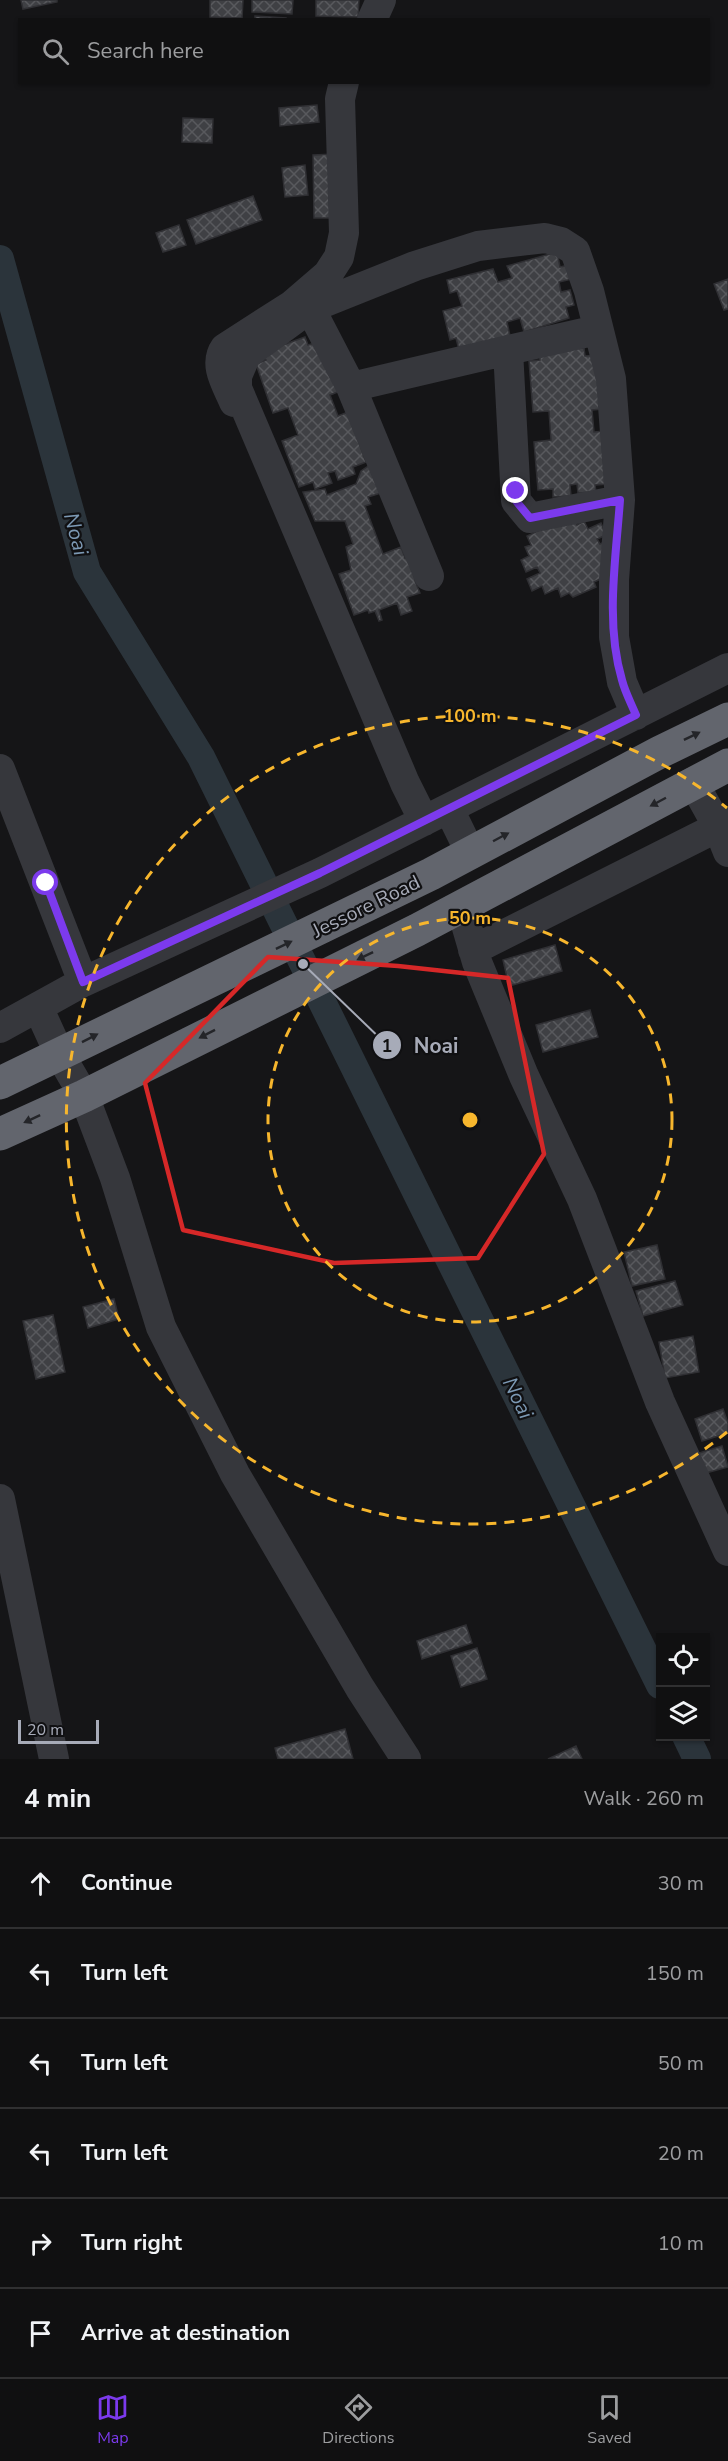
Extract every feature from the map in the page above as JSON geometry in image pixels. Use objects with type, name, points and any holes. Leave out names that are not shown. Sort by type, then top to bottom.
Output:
[{"type":"highway","name":"Jessore Road","points":[[0,1083],[471,854],[660,752],[728,719]]},
{"type":"highway","points":[[0,1134],[84,1095],[417,930],[728,765]]},
{"type":"street","points":[[373,18],[381,0]]},
{"type":"street","points":[[344,84],[340,99],[344,233],[339,257],[328,274],[292,305],[225,348],[220,355],[219,366],[366,735],[389,785],[406,810],[428,819],[471,854]]},
{"type":"street","points":[[428,819],[400,772],[237,388],[237,376],[246,355],[310,308],[415,266],[478,246],[545,238],[561,242],[575,251],[589,291],[597,330],[612,379],[620,500],[614,637],[622,682],[636,715]]},
{"type":"street","points":[[310,308],[351,387],[429,576]]},
{"type":"street","points":[[351,387],[597,330]]},
{"type":"street","points":[[508,350],[516,501],[522,510],[530,518],[620,500]]},
{"type":"street","points":[[0,1028],[83,982],[366,850],[728,668]]},
{"type":"street","points":[[0,770],[83,982]]},
{"type":"street","points":[[473,950],[725,834],[693,782]]},
{"type":"street","points":[[460,908],[473,950],[524,1076],[582,1199],[660,1402],[728,1551]]},
{"type":"street","points":[[38,1007],[60,1053],[84,1095],[115,1178],[161,1327],[235,1474],[360,1688],[406,1759]]},
{"type":"street","points":[[0,1499],[54,1759]]},
{"type":"highlighted area","points":[[268,957],[398,966],[508,978],[544,1154],[478,1258],[334,1263],[183,1230],[145,1083]]},
{"type":"building","points":[[21,0],[57,0],[57,2],[23,9]]},
{"type":"building","points":[[210,0],[243,0],[242,18],[210,17]]},
{"type":"building","points":[[252,0],[293,0],[292,14],[252,12]]},
{"type":"building","points":[[316,0],[359,0],[358,17],[316,16]]},
{"type":"building","points":[[255,16],[286,18],[255,18]]},
{"type":"building","points":[[317,105],[319,122],[280,126],[279,108]]},
{"type":"building","points":[[183,118],[213,119],[212,143],[182,142]]},
{"type":"building","points":[[336,154],[338,218],[314,218],[313,155]]},
{"type":"building","points":[[305,165],[308,195],[285,197],[282,168]]},
{"type":"building","points":[[253,196],[262,220],[196,244],[187,220]]},
{"type":"building","points":[[179,225],[186,245],[163,252],[156,233]]},
{"type":"building","points":[[557,252],[560,267],[569,265],[572,279],[559,282],[561,292],[570,290],[574,305],[566,307],[569,318],[524,332],[520,318],[507,322],[510,336],[459,350],[456,338],[450,340],[443,311],[462,306],[457,291],[450,293],[447,280],[493,269],[498,282],[512,278],[507,266]]},
{"type":"building","points":[[728,279],[728,309],[724,310],[714,284]]},
{"type":"building","points":[[305,337],[308,345],[322,341],[340,391],[330,395],[338,416],[348,412],[366,462],[353,467],[355,474],[338,480],[335,471],[328,473],[332,483],[315,489],[313,482],[299,487],[282,441],[298,435],[288,408],[273,413],[256,364],[266,360],[263,352]]},
{"type":"building","points":[[584,348],[585,356],[599,355],[603,409],[592,410],[594,432],[605,431],[609,484],[595,485],[596,492],[578,493],[577,484],[570,485],[571,496],[553,497],[553,489],[538,490],[534,442],[551,440],[549,411],[533,412],[529,361],[540,360],[539,351]]},
{"type":"building","points":[[370,465],[381,493],[368,497],[371,504],[365,506],[383,554],[401,547],[405,558],[412,556],[415,581],[420,593],[407,597],[412,611],[401,615],[397,603],[379,610],[382,620],[379,621],[375,611],[369,613],[368,610],[354,615],[339,574],[351,570],[346,547],[353,544],[345,521],[315,521],[303,492],[325,489],[327,495],[356,484],[361,471]]},
{"type":"building","points":[[572,515],[577,525],[584,521],[588,529],[601,523],[606,535],[597,539],[600,544],[609,540],[605,577],[594,582],[596,587],[573,597],[569,593],[561,597],[558,588],[545,594],[542,586],[532,591],[527,579],[540,573],[537,567],[526,572],[521,560],[529,556],[525,547],[531,545],[527,536]]},
{"type":"building","points":[[555,945],[562,971],[509,986],[503,960]]},
{"type":"building","points":[[590,1010],[598,1037],[543,1052],[536,1025]]},
{"type":"building","points":[[657,1245],[665,1279],[632,1286],[624,1252]]},
{"type":"building","points":[[675,1281],[683,1305],[643,1316],[636,1291]]},
{"type":"building","points":[[114,1299],[119,1319],[88,1328],[83,1307]]},
{"type":"building","points":[[53,1315],[65,1372],[36,1379],[23,1321]]},
{"type":"building","points":[[693,1336],[699,1372],[665,1378],[659,1342]]},
{"type":"building","points":[[723,1409],[728,1423],[728,1433],[702,1441],[695,1419]]},
{"type":"building","points":[[722,1446],[728,1467],[702,1474],[696,1454]]},
{"type":"building","points":[[466,1625],[472,1643],[422,1659],[417,1641]]},
{"type":"building","points":[[477,1648],[487,1679],[461,1687],[451,1656]]},
{"type":"building","points":[[345,1729],[353,1759],[278,1759],[275,1748]]},
{"type":"building","points":[[576,1746],[582,1759],[548,1759]]},
{"type":"waterway","name":"Noai","points":[[0,259],[87,572],[201,757],[656,1677]]},
{"type":"waterway","name":"Noai","points":[[688,1741],[697,1759]]},
{"type":"place","name":"Noai","points":[[303,964]]},
{"type":"route","points":[[46,883],[83,982],[320,873],[636,715],[622,682],[614,637],[620,500],[530,518],[516,501],[516,491]]}]
